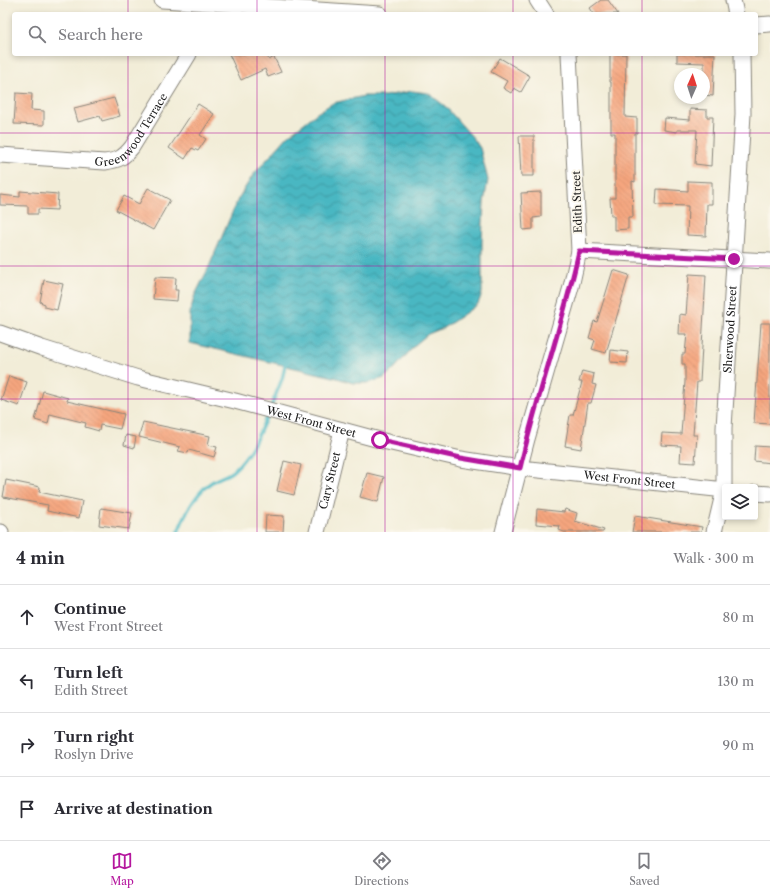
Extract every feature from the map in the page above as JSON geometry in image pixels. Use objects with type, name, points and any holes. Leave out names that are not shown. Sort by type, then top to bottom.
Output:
[{"type":"street","points":[[162,0],[221,6],[340,12]]},
{"type":"street","points":[[537,0],[545,12]]},
{"type":"street","points":[[733,0],[736,12]]},
{"type":"street","points":[[758,25],[770,24]]},
{"type":"street","name":"Greenwood Terrace","points":[[0,155],[105,162],[117,160],[126,155],[188,56]]},
{"type":"street","name":"Edith Street","points":[[503,532],[544,376],[571,287],[579,251],[570,56]]},
{"type":"street","name":"Sherwood Street","points":[[725,484],[724,428],[743,114],[742,56]]},
{"type":"street","points":[[579,251],[770,261]]},
{"type":"street","name":"West Front Street","points":[[0,333],[42,348],[138,378],[387,442],[461,458],[520,468],[722,490]]},
{"type":"street","name":"Cary Street","points":[[317,532],[342,430]]},
{"type":"street","points":[[758,493],[770,494]]},
{"type":"street","name":"Sherwood Street","points":[[714,532],[722,501]]},
{"type":"water","points":[[412,91],[428,93],[445,106],[480,148],[488,180],[484,202],[482,293],[478,304],[443,328],[428,334],[416,344],[384,378],[369,383],[353,383],[190,343],[190,313],[194,297],[208,269],[238,199],[253,175],[290,134],[317,113],[333,103],[364,96],[385,96]]},
{"type":"building","points":[[601,0],[608,0],[617,12],[593,12],[590,8]]},
{"type":"building","points":[[230,56],[267,56],[269,60],[274,57],[281,72],[268,77],[265,69],[241,80]]},
{"type":"building","points":[[610,56],[626,56],[625,117],[637,118],[637,133],[635,133],[635,182],[632,181],[633,217],[628,217],[628,229],[614,230],[614,216],[611,216],[610,198],[615,198],[615,133],[611,133]]},
{"type":"building","points":[[677,56],[715,56],[713,96],[710,96],[710,68],[704,68],[704,63],[677,62]]},
{"type":"building","points":[[500,58],[530,76],[521,92],[514,88],[511,93],[503,88],[507,81],[491,72]]},
{"type":"building","points":[[16,93],[32,94],[31,110],[44,111],[44,125],[14,124]]},
{"type":"building","points":[[114,98],[120,116],[102,121],[100,116],[78,122],[74,108]]},
{"type":"building","points":[[198,104],[214,114],[200,135],[206,139],[198,151],[192,148],[185,159],[169,148]]},
{"type":"building","points":[[690,109],[707,110],[707,117],[713,117],[711,166],[695,164],[697,130],[677,130],[677,132],[664,130],[665,118],[690,120]]},
{"type":"building","points":[[519,136],[534,136],[534,176],[521,176]]},
{"type":"building","points":[[688,181],[712,182],[712,204],[707,204],[706,236],[687,235],[688,206],[656,205],[657,189],[688,191]]},
{"type":"building","points":[[148,188],[170,200],[153,230],[116,210],[124,196],[139,204]]},
{"type":"building","points":[[20,191],[58,194],[57,210],[38,209],[38,214],[28,214],[28,206],[0,205],[0,195],[20,197]]},
{"type":"building","points":[[541,192],[541,217],[533,218],[533,229],[523,230],[521,193]]},
{"type":"building","points":[[613,270],[629,275],[606,353],[592,349],[595,340],[589,338],[594,321],[597,322]]},
{"type":"building","points":[[689,274],[706,275],[700,382],[697,382],[693,435],[697,435],[695,463],[680,462],[681,446],[661,445],[662,433],[681,434],[685,382],[685,364],[682,364],[682,354],[685,354],[687,334],[679,334],[680,314],[686,315]]},
{"type":"building","points":[[155,277],[176,278],[175,290],[178,290],[177,301],[153,299]]},
{"type":"building","points":[[44,280],[63,284],[57,310],[45,307],[45,304],[40,302]]},
{"type":"building","points":[[761,323],[770,323],[770,424],[754,423]]},
{"type":"building","points":[[611,350],[628,352],[627,363],[610,362]]},
{"type":"building","points":[[582,371],[594,374],[592,384],[596,385],[591,403],[588,403],[581,449],[565,446],[570,415],[573,415],[582,382],[579,382]]},
{"type":"building","points":[[9,376],[27,382],[19,406],[1,400]]},
{"type":"building","points":[[43,391],[68,398],[67,401],[124,414],[120,429],[100,425],[99,431],[85,427],[86,423],[50,414],[48,424],[35,420]]},
{"type":"building","points":[[143,422],[210,436],[208,445],[217,447],[214,457],[189,450],[188,453],[178,451],[180,447],[139,437]]},
{"type":"building","points":[[126,435],[136,437],[134,448],[124,445]]},
{"type":"building","points":[[755,446],[770,447],[770,463],[754,461]]},
{"type":"building","points":[[284,461],[301,465],[294,495],[277,491]]},
{"type":"building","points":[[367,473],[384,477],[378,502],[360,497]]},
{"type":"building","points":[[6,480],[40,487],[39,492],[82,501],[79,518],[47,511],[48,505],[3,497]]},
{"type":"building","points":[[101,508],[132,513],[129,529],[99,525]]},
{"type":"building","points":[[537,509],[564,512],[565,509],[577,513],[575,521],[604,530],[603,532],[564,532],[559,530],[560,526],[536,524]]},
{"type":"building","points":[[266,515],[284,516],[283,532],[265,532]]},
{"type":"building","points":[[635,516],[702,527],[701,532],[632,532]]},
{"type":"waterway","points":[[271,407],[282,379],[286,362]]},
{"type":"waterway","points":[[178,532],[187,511],[200,492],[212,482],[232,472],[240,464],[254,443],[268,413]]},
{"type":"route","points":[[380,440],[461,458],[520,468],[526,439],[571,287],[579,251],[734,259]]}]
